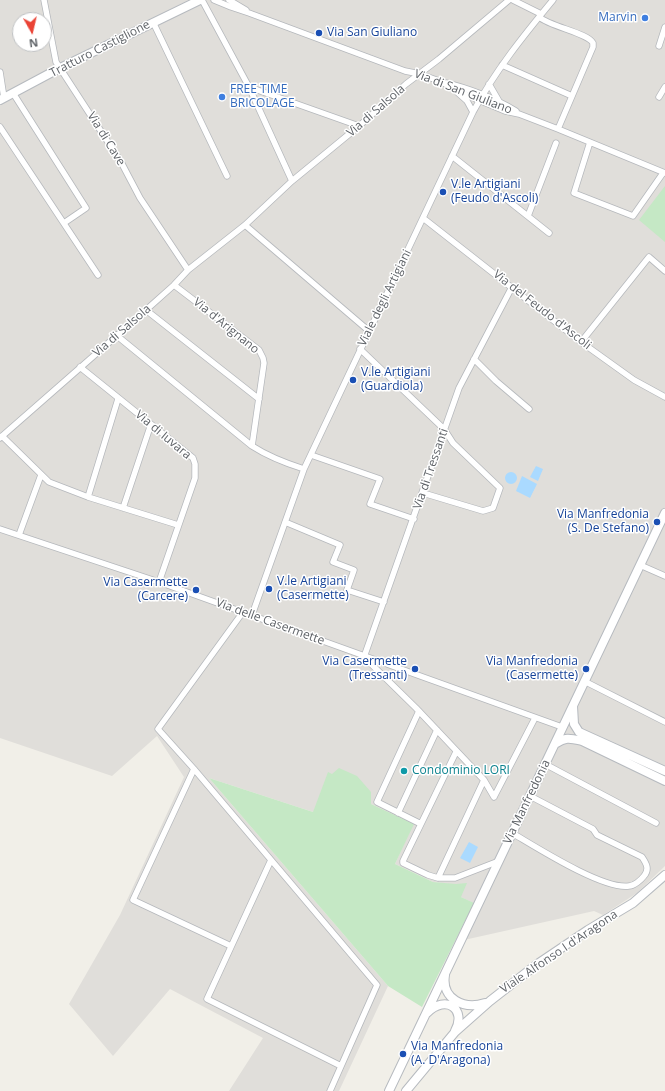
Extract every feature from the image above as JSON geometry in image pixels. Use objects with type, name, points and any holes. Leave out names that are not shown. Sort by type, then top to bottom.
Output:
[{"type":"main road","name":"Tratturo Castiglione","points":[[2,99],[60,68],[197,1]]},
{"type":"main road","name":"Via Manfredonia","points":[[389,1091],[664,516]]},
{"type":"main road","points":[[573,706],[574,724],[579,732],[665,771]]},
{"type":"main road","points":[[554,745],[562,739],[568,738],[582,741],[665,781]]},
{"type":"main road","name":"Viale Alfonso I d'Aragona","points":[[454,1032],[490,1001],[536,965],[632,902],[665,875]]},
{"type":"main road","points":[[446,970],[445,986],[448,994],[452,998],[460,1003],[470,1006],[490,1001]]},
{"type":"main road","points":[[406,1091],[454,1032],[458,1024],[459,1017],[456,1010],[450,1005],[442,1003],[436,1005],[424,1016]]},
{"type":"street","name":"Via di Cave","points":[[44,0],[56,62],[121,162],[140,198],[188,270]]},
{"type":"street","name":"Via di San Giuliano","points":[[214,0],[405,71],[420,74],[442,82],[455,90],[481,98],[505,111],[519,114],[558,128],[664,173]]},
{"type":"street","points":[[230,0],[249,13]]},
{"type":"street","name":"Via di Salsola","points":[[1,437],[174,285],[188,270],[245,225],[292,182],[359,126],[406,84],[510,0]]},
{"type":"street","points":[[513,0],[540,16],[548,23],[588,37],[593,43],[593,47],[558,128]]},
{"type":"street","name":"Viale degli Artigiani","points":[[252,615],[304,469],[473,112],[502,65],[553,0]]},
{"type":"street","points":[[197,1],[249,87],[292,182]]},
{"type":"street","points":[[153,22],[228,176]]},
{"type":"street","points":[[659,46],[665,27]]},
{"type":"street","points":[[502,65],[572,96]]},
{"type":"street","points":[[0,72],[2,99]]},
{"type":"street","points":[[442,82],[458,85],[481,98],[500,103],[519,114]]},
{"type":"street","points":[[489,84],[500,103]]},
{"type":"street","points":[[249,87],[359,126]]},
{"type":"street","points":[[659,96],[665,87]]},
{"type":"street","points":[[455,90],[467,101],[473,112]]},
{"type":"street","points":[[13,93],[86,208],[64,223]]},
{"type":"street","points":[[0,127],[98,275]]},
{"type":"street","points":[[590,142],[574,193],[633,216],[664,173]]},
{"type":"street","points":[[528,216],[556,143]]},
{"type":"street","points":[[452,156],[549,233]]},
{"type":"street","name":"Via del Feudo d'Ascoli","points":[[423,218],[581,342],[634,380],[665,397]]},
{"type":"street","points":[[245,225],[369,331]]},
{"type":"street","points":[[581,342],[650,257],[665,270]]},
{"type":"street","name":"Via d'Arignano","points":[[174,285],[259,350],[263,358],[264,363],[252,446]]},
{"type":"street","name":"Via di Tressanti","points":[[364,657],[459,388],[512,287]]},
{"type":"street","points":[[146,310],[259,399]]},
{"type":"street","points":[[116,335],[252,446],[268,456],[304,469]]},
{"type":"street","points":[[360,349],[444,429],[453,443],[500,488],[493,508],[483,511],[423,493]]},
{"type":"street","points":[[474,359],[496,381],[529,409]]},
{"type":"street","name":"Via di Iuvara","points":[[80,367],[193,458],[195,464],[194,478],[159,582]]},
{"type":"street","points":[[88,498],[118,399]]},
{"type":"street","points":[[123,508],[151,424]]},
{"type":"street","points":[[1,437],[49,482],[88,498],[178,525]]},
{"type":"street","points":[[311,455],[380,479],[370,504],[414,519]]},
{"type":"street","points":[[20,535],[42,475]]},
{"type":"street","points":[[285,522],[340,545],[333,562],[354,570],[347,590],[384,602]]},
{"type":"street","name":"Via delle Casermette","points":[[0,529],[59,550],[159,582],[562,727]]},
{"type":"street","points":[[640,566],[665,576]]},
{"type":"street","points":[[243,612],[158,729],[194,769],[377,985],[330,1091]]},
{"type":"street","points":[[364,657],[419,711],[484,780],[494,797],[535,718]]},
{"type":"street","points":[[584,681],[665,722]]},
{"type":"street","points":[[419,711],[377,802],[421,824]]},
{"type":"street","points":[[398,812],[436,730]]},
{"type":"street","points":[[456,752],[403,863],[438,878],[456,878],[499,861]]},
{"type":"street","points":[[545,764],[656,823]]},
{"type":"street","points":[[194,769],[133,900],[232,946]]},
{"type":"street","points":[[438,878],[484,780]]},
{"type":"street","points":[[512,833],[570,866],[592,877],[609,883],[627,887],[632,886],[644,876],[647,870],[646,863],[642,857],[597,835],[593,829],[530,796]]},
{"type":"street","points":[[271,860],[207,999],[341,1066]]},
{"type":"shaded area","points":[[0,0],[665,0],[665,866],[637,893],[603,915],[594,911],[455,942],[473,903],[461,897],[456,885],[433,882],[395,864],[413,824],[371,804],[371,792],[313,812],[209,778],[388,986],[339,1091],[229,1091],[263,1038],[170,989],[113,1056],[69,1004],[120,915],[184,777],[157,736],[112,776],[0,738]]},
{"type":"green space","points":[[665,186],[665,242],[639,220]]},
{"type":"green space","points":[[339,768],[357,776],[371,792],[371,804],[414,824],[395,864],[433,882],[456,884],[467,883],[461,897],[474,903],[422,1007],[388,986],[209,778],[313,812],[328,772],[332,774]]},
{"type":"water","points":[[536,466],[543,469],[538,481],[530,477]]},
{"type":"water","points":[[509,472],[513,472],[517,478],[513,484],[509,484],[505,480],[505,476]]},
{"type":"water","points":[[522,476],[537,484],[530,498],[516,491]]},
{"type":"water","points":[[469,842],[478,847],[470,863],[460,858]]},
{"type":"place","name":"Marvin","points":[[645,18]]},
{"type":"place","name":"Via San Giuliano","points":[[319,33]]},
{"type":"place","name":"FREE TIME BRICOLAGE","points":[[222,97]]},
{"type":"place","name":"V.le Artigiani (Feudo d'Ascoli)","points":[[443,192]]},
{"type":"place","name":"V.le Artigiani (Guardiola)","points":[[353,380]]},
{"type":"place","name":"Via Manfredonia (S. De Stefano)","points":[[657,522]]},
{"type":"place","name":"V.le Artigiani (Casermette)","points":[[269,589]]},
{"type":"place","name":"Via Casermette (Carcere)","points":[[196,590]]},
{"type":"place","name":"Via Casermette (Tressanti)","points":[[415,669]]},
{"type":"place","name":"Via Manfredonia (Casermette)","points":[[586,669]]},
{"type":"place","name":"Condominio LORI","points":[[404,771]]},
{"type":"place","name":"Via Manfredonia (A. D'Aragona)","points":[[403,1054]]}]
